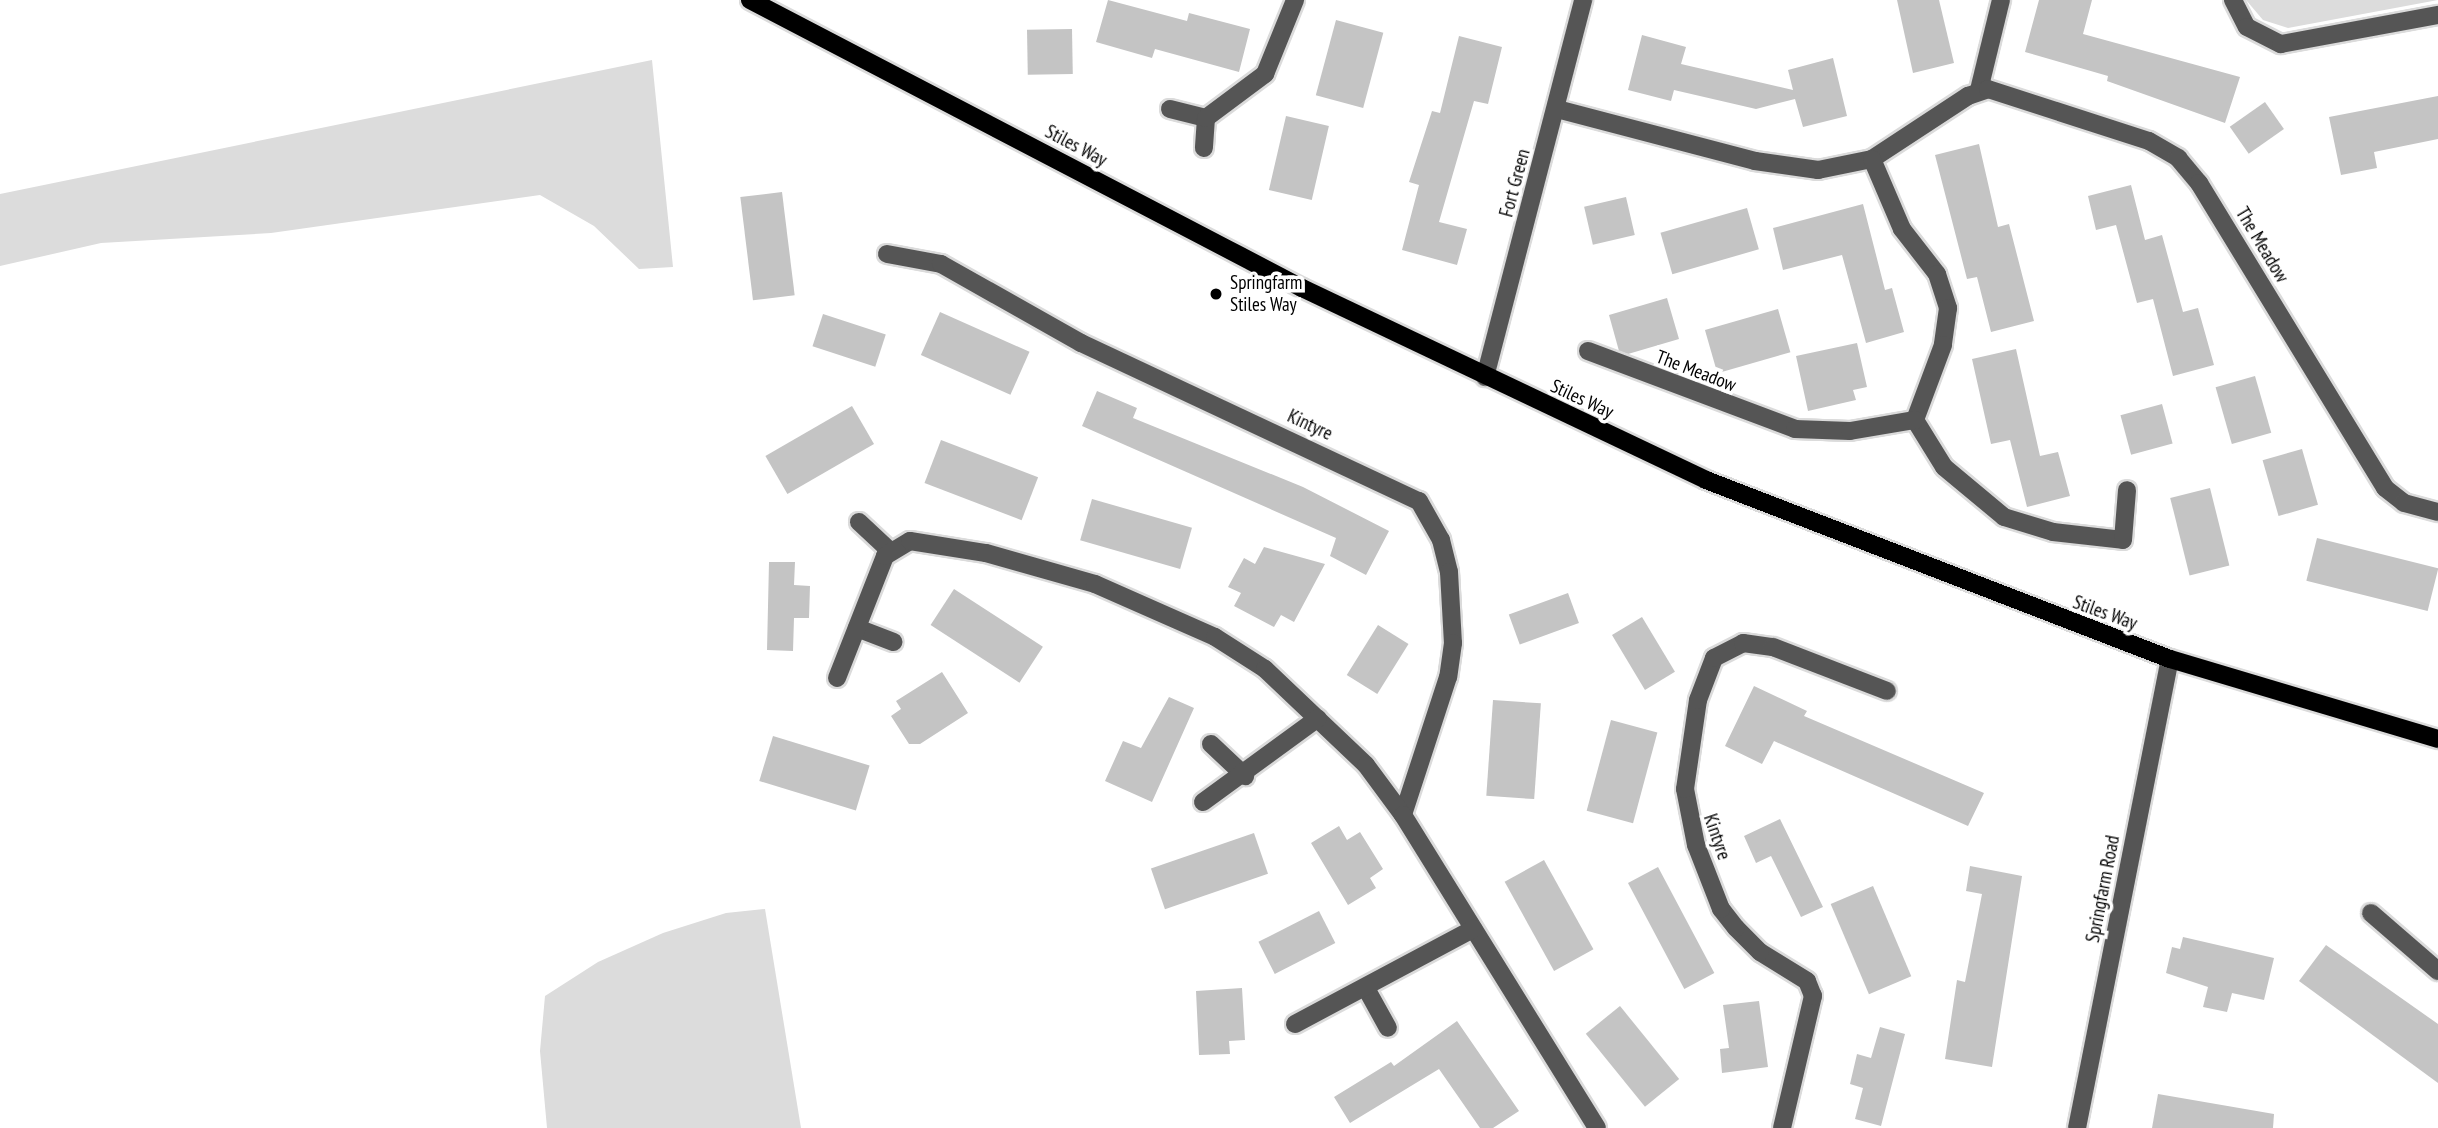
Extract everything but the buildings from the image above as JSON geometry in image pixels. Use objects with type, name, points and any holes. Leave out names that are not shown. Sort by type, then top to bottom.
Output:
[{"type":"main road","name":"Stiles Way","points":[[750,0],[1302,288],[1706,480],[2170,659],[2438,739]]},
{"type":"street","points":[[1204,148],[1206,118],[1265,74],[1296,0]]},
{"type":"street","name":"Fort Green","points":[[1485,377],[1583,0]]},
{"type":"street","points":[[1557,108],[1779,166],[1835,169],[1872,159],[1979,90],[2001,0]]},
{"type":"street","points":[[2233,0],[2247,27],[2281,44],[2438,15]]},
{"type":"street","name":"The Meadow","points":[[1979,90],[2018,95],[2148,141],[2178,158],[2210,200],[2385,488],[2404,503],[2438,512]]},
{"type":"street","points":[[1170,109],[1206,118]]},
{"type":"street","points":[[1872,159],[1902,229],[1937,274],[1948,308],[1942,345],[1915,420],[1944,467],[1975,498],[2030,527],[2123,540],[2127,489]]},
{"type":"street","name":"Kintyre","points":[[887,254],[941,264],[1081,343],[1419,501],[1441,540],[1449,572],[1452,643],[1448,677],[1404,815]]},
{"type":"street","name":"The Meadow","points":[[1588,351],[1795,429],[1841,432],[1915,420]]},
{"type":"street","points":[[859,522],[888,550]]},
{"type":"street","points":[[888,550],[917,541],[974,551],[1138,600],[1238,651],[1318,718],[1366,765],[1404,815],[1597,1128]]},
{"type":"street","points":[[837,678],[888,550]]},
{"type":"street","points":[[857,628],[893,642]]},
{"type":"street","name":"Kintyre","points":[[1782,1128],[1813,996],[1807,981],[1760,952],[1721,909],[1696,845],[1685,789],[1698,700],[1714,658],[1743,643],[1773,647],[1886,691]]},
{"type":"street","name":"Springfarm Road","points":[[2077,1128],[2170,659]]},
{"type":"street","points":[[1203,802],[1245,776],[1318,718]]},
{"type":"street","points":[[1211,744],[1245,776]]},
{"type":"street","points":[[2371,913],[2438,971]]},
{"type":"street","points":[[1295,1024],[1367,990],[1473,929]]},
{"type":"street","points":[[1367,990],[1388,1028]]},
{"type":"shaded area","points":[[2246,0],[2438,0],[2288,28],[2263,20]]},
{"type":"shaded area","points":[[652,60],[673,267],[639,269],[594,226],[540,195],[271,233],[101,243],[0,266],[0,194]]},
{"type":"shaded area","points":[[765,909],[801,1128],[547,1128],[540,1051],[545,996],[598,962],[663,933],[726,913]]},
{"type":"place","name":"Springfarm Stiles Way","points":[[1216,294]]}]
